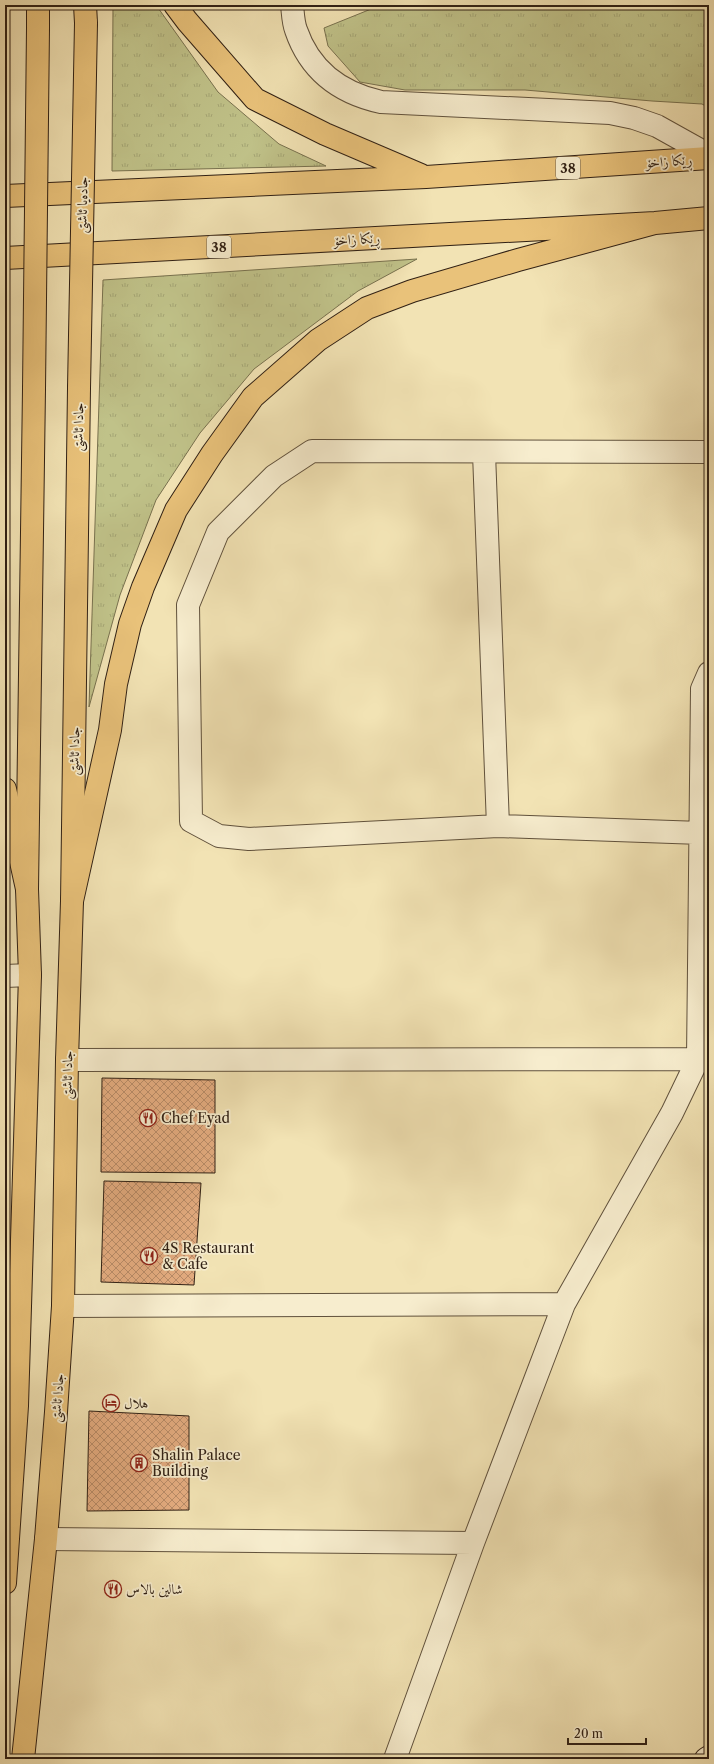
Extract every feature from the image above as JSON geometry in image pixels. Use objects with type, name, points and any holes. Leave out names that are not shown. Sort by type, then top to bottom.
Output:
[{"type":"main road","points":[[5,1583],[17,1406],[30,975],[26,888],[34,389],[38,5]]},
{"type":"main road","points":[[174,5],[255,98],[325,134],[426,177]]},
{"type":"main road","name":"جادەیا ئاشتی","points":[[79,388],[86,14]]},
{"type":"main road","name":"ڕێکا زاخۆ","points":[[5,196],[426,177],[709,158]]},
{"type":"main road","name":"ڕێکا زاخۆ","points":[[5,258],[655,224],[709,218]]},
{"type":"main road","points":[[72,901],[110,730],[116,684],[130,624],[143,587],[176,510],[212,454],[253,397],[318,340],[367,308],[412,291],[655,224]]},
{"type":"main road","name":"جادا ئاشتی","points":[[23,1759],[46,1539],[63,1306],[67,1060],[72,901],[79,388]]},
{"type":"main road","points":[[5,789],[26,888]]},
{"type":"street","points":[[292,5],[295,28],[303,46],[314,63],[328,78],[344,89],[362,98],[388,103],[610,113],[634,118],[656,126],[709,155]]},
{"type":"street","points":[[701,833],[498,826],[249,839],[219,836],[191,821],[188,605],[218,532],[274,476],[312,451],[484,453],[709,452]]},
{"type":"street","points":[[484,453],[498,826]]},
{"type":"street","points":[[395,1759],[473,1543],[564,1304],[672,1113],[698,1059],[702,689],[709,673]]},
{"type":"street","points":[[5,976],[30,975]]},
{"type":"street","points":[[67,1060],[698,1059]]},
{"type":"street","points":[[63,1306],[564,1304]]},
{"type":"street","points":[[46,1539],[473,1543]]},
{"type":"green space","points":[[113,5],[156,5],[218,92],[279,144],[326,166],[112,171]]},
{"type":"green space","points":[[381,5],[709,5],[709,108],[702,104],[525,90],[405,90],[360,82],[328,46],[324,28]]},
{"type":"green space","points":[[417,259],[358,291],[254,369],[200,433],[156,500],[120,595],[89,707],[103,280]]},
{"type":"green space","points":[[6,296],[6,673],[5,669]]},
{"type":"building","points":[[102,1078],[215,1080],[215,1173],[101,1172]]},
{"type":"building","name":"4S Restaurant & Cafe","points":[[104,1181],[201,1183],[194,1285],[101,1282]]},
{"type":"building","name":"Shalin Palace Building","points":[[89,1411],[189,1416],[189,1510],[87,1511]]},
{"type":"place","name":"Chef Eyad","points":[[148,1118]]},
{"type":"place","name":"4S Restaurant & Cafe","points":[[149,1256]]},
{"type":"place","name":"هلال","points":[[111,1403]]},
{"type":"place","name":"Shalin Palace Building","points":[[139,1463]]},
{"type":"place","name":"شالين بالاس","points":[[113,1589]]}]
